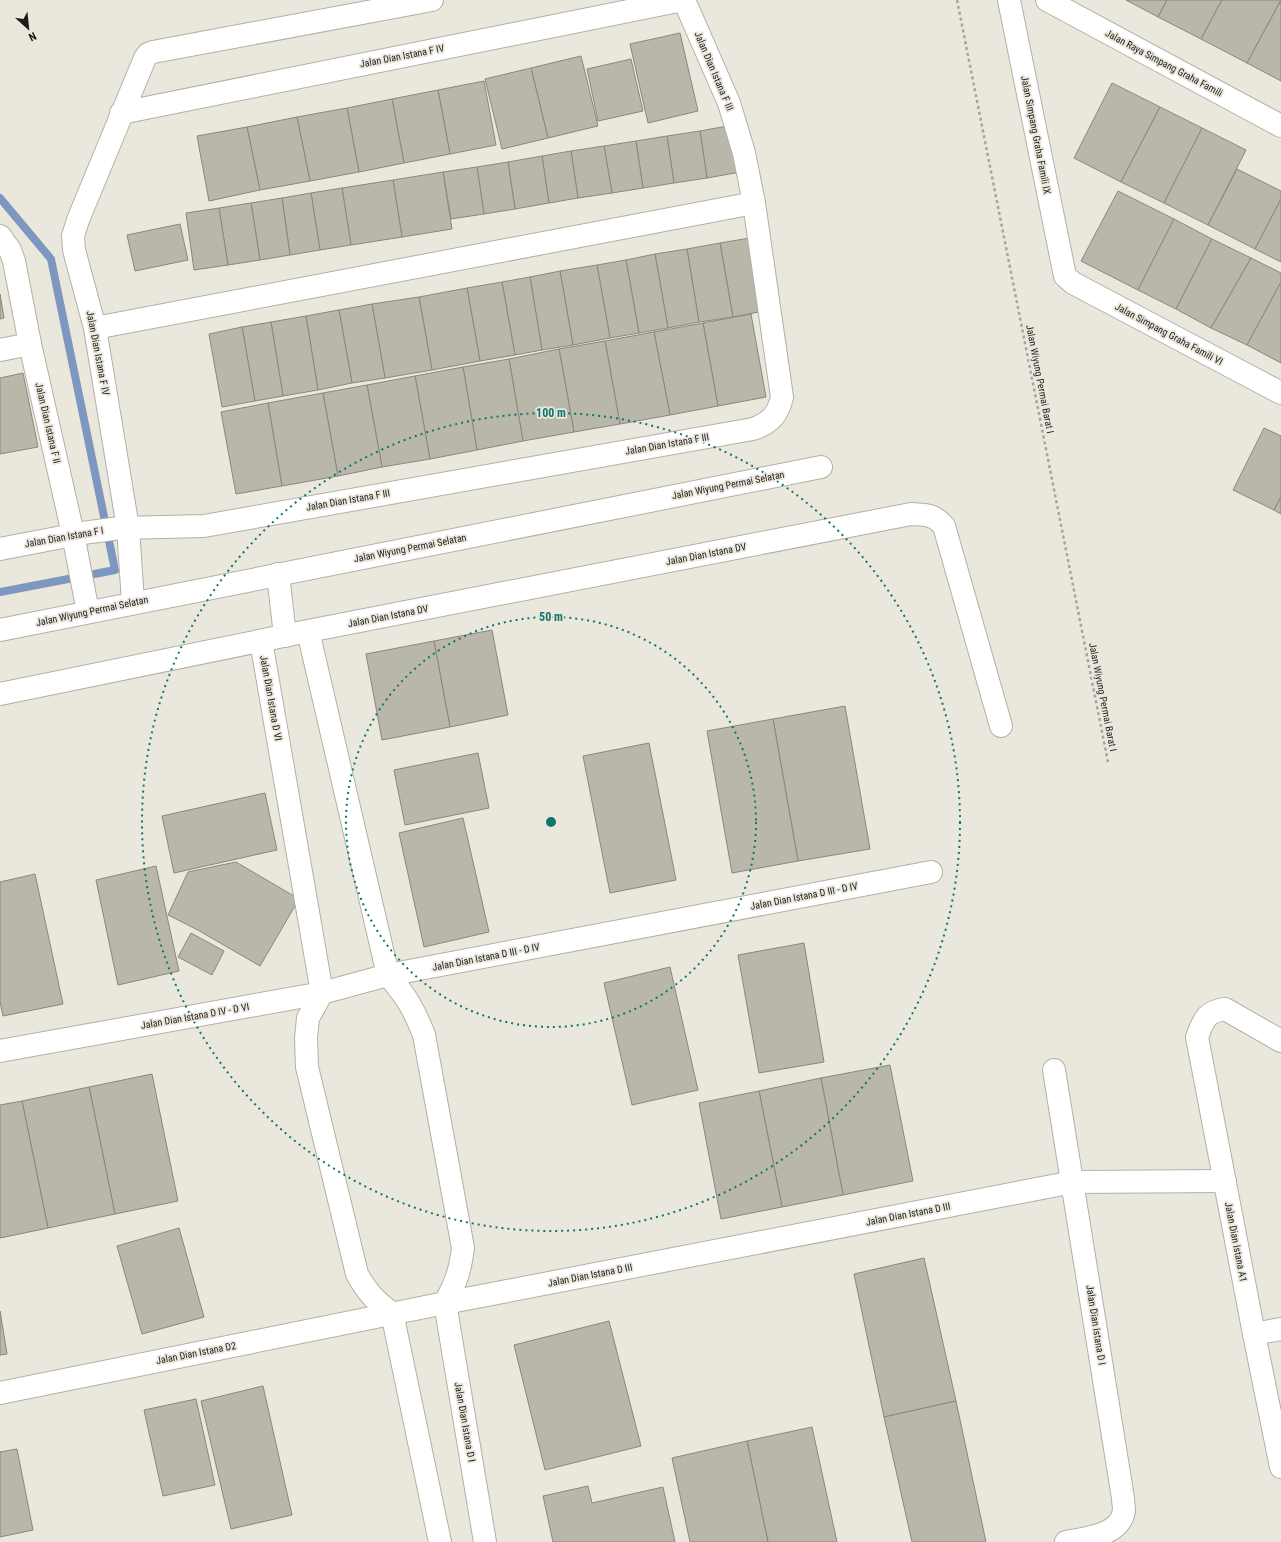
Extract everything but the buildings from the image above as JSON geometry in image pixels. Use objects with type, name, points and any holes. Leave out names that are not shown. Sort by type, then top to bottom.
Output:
[{"type":"street","name":"Jalan Dian Istana F IV","points":[[133,602],[124,528],[95,328],[74,250],[74,236],[78,220],[145,58],[148,54],[432,0]]},
{"type":"street","name":"Jalan Dian Istana F IV","points":[[121,113],[683,0]]},
{"type":"street","name":"Jalan Dian Istana F III","points":[[124,528],[204,526],[753,429],[765,424],[772,418],[780,407],[782,397],[754,203],[744,152],[729,104],[683,0]]},
{"type":"street","name":"Jalan Simpang Graha Famili IX","points":[[1009,0],[1063,270]]},
{"type":"street","name":"Jalan Raya Simpang Graha Famili","points":[[1047,0],[1281,126]]},
{"type":"street","points":[[95,328],[754,203]]},
{"type":"street","name":"Jalan Dian Istana F II","points":[[0,236],[10,250],[14,261],[30,344],[77,540],[87,604]]},
{"type":"street","name":"Jalan Simpang Graha Famili VI","points":[[1063,270],[1065,276],[1073,283],[1281,394]]},
{"type":"street","points":[[0,350],[30,344]]},
{"type":"street","name":"Jalan Wiyung Permai Selatan","points":[[0,630],[87,604],[133,602],[821,467]]},
{"type":"street","name":"Jalan Dian Istana DV","points":[[261,641],[911,514],[926,515],[936,518],[944,526],[1001,726]]},
{"type":"street","name":"Jalan Dian Istana F I","points":[[0,549],[77,540],[124,528]]},
{"type":"street","points":[[278,574],[284,636]]},
{"type":"street","points":[[308,631],[388,976],[404,995],[416,1014],[424,1035],[463,1248],[461,1268],[445,1303]]},
{"type":"street","name":"Jalan Dian Istana D VI","points":[[0,694],[261,641],[322,993]]},
{"type":"street","name":"Jalan Dian Istana D III - D IV","points":[[388,976],[931,872]]},
{"type":"street","name":"Jalan Dian Istana D IV - D VI","points":[[0,1051],[322,993],[388,976]]},
{"type":"street","points":[[322,993],[308,1018],[306,1038],[308,1068],[358,1274],[366,1290],[378,1303],[392,1314],[440,1542]]},
{"type":"street","name":"Jalan Dian Istana A1","points":[[1281,1041],[1224,1010],[1214,1011],[1205,1017],[1197,1037],[1281,1467]]},
{"type":"street","name":"Jalan Dian Istana D I","points":[[1054,1070],[1122,1490],[1124,1512],[1118,1523],[1108,1531],[1096,1536],[1066,1542]]},
{"type":"street","name":"Jalan Dian Istana D III","points":[[445,1303],[1073,1182],[1225,1181]]},
{"type":"street","name":"Jalan Dian Istana D2","points":[[0,1393],[445,1303]]},
{"type":"street","name":"Jalan Dian Istana D I","points":[[445,1303],[485,1542]]},
{"type":"street","points":[[1254,1334],[1281,1329]]},
{"type":"path","name":"Jalan Wiyung Permai Barat I","points":[[957,0],[1108,762]]},
{"type":"waterway","points":[[0,198],[51,259],[115,570],[0,592]]}]
